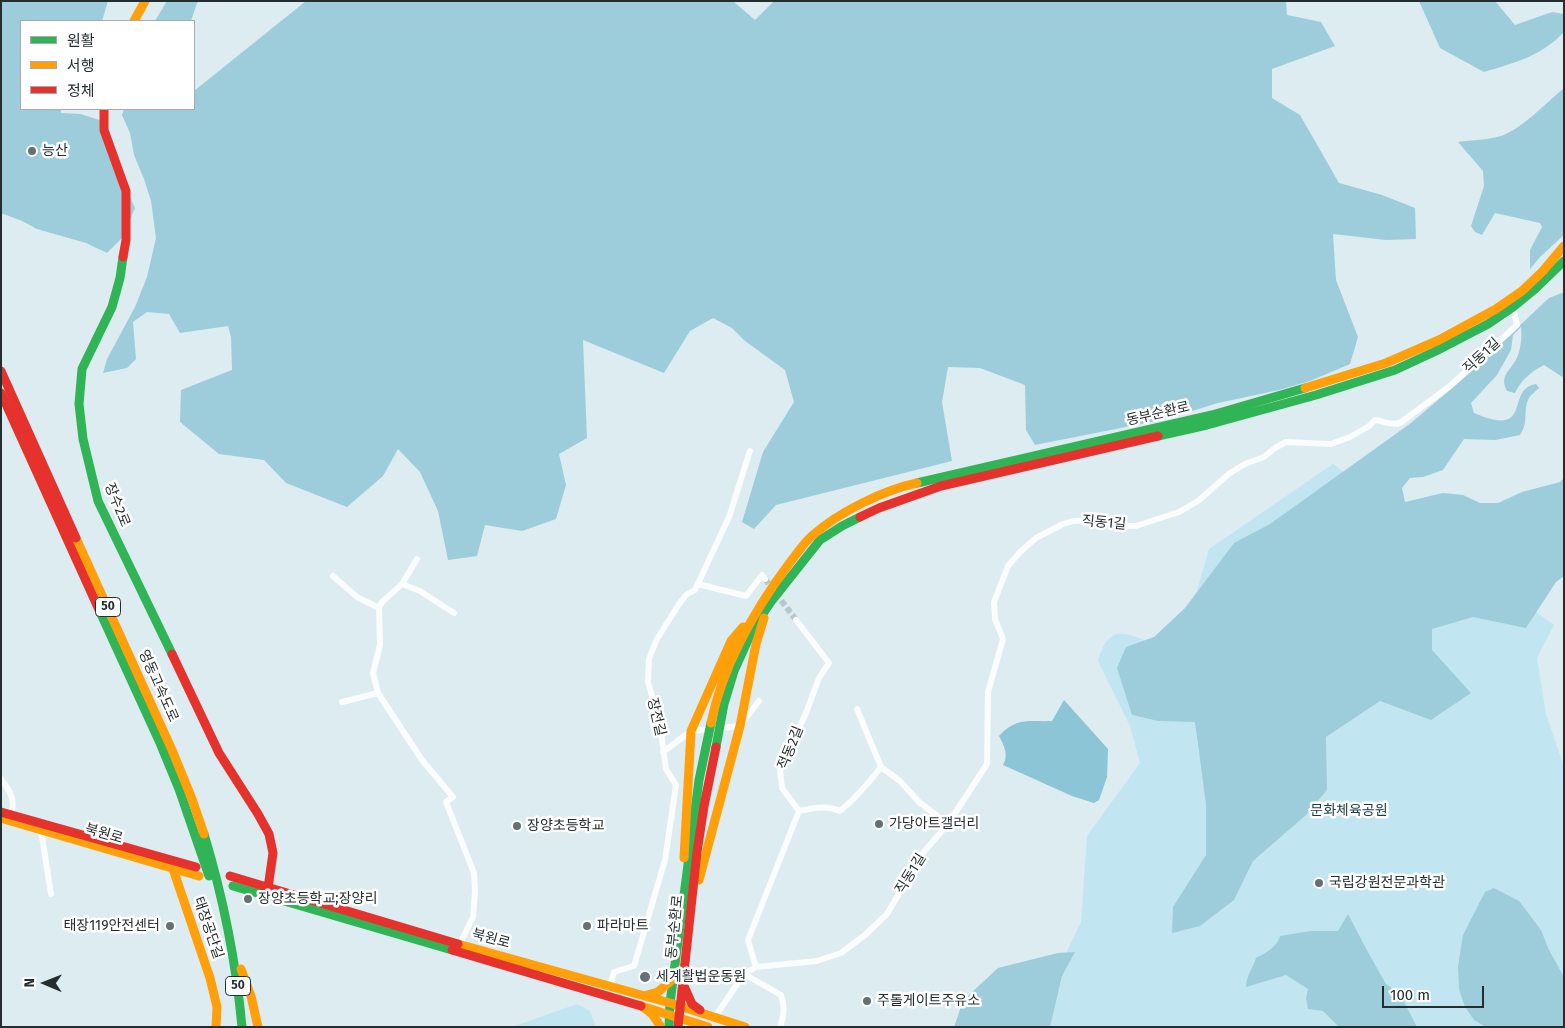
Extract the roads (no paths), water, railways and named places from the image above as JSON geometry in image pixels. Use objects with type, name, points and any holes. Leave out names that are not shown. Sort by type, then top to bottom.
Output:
[{"type":"main road","points":[[135,20],[145,1]]},
{"type":"main road","name":"장수2로","points":[[104,110],[104,130],[126,190],[126,240],[120,278],[112,307],[82,369],[79,404],[82,439],[98,501],[218,753],[269,834],[273,852],[266,892]]},
{"type":"main road","name":"동부순환로","points":[[765,604],[783,572],[811,536],[854,507],[907,485],[1212,415],[1318,385],[1386,363],[1439,340],[1496,309],[1522,291],[1564,246]]},
{"type":"main road","name":"동부순환로","points":[[669,1027],[670,1003],[684,933],[694,851],[699,780],[708,734],[720,689],[744,633],[765,604],[820,540],[842,526],[880,508],[941,486],[1207,425],[1316,395],[1395,370],[1436,352],[1513,307],[1564,261]]},
{"type":"main road","name":"영동고속도로","points":[[1,372],[172,750],[194,804],[204,848],[233,946],[242,1027]]},
{"type":"main road","name":"영동고속도로","points":[[1,394],[160,743],[204,848]]},
{"type":"main road","points":[[684,933],[740,726],[765,604]]},
{"type":"main road","points":[[684,933],[691,731],[731,641],[765,604]]},
{"type":"main road","name":"북원로","points":[[1,812],[41,826]]},
{"type":"main road","name":"북원로","points":[[1,818],[41,826],[198,872]]},
{"type":"main road","name":"태장공단길","points":[[174,865],[210,978],[217,1007],[216,1027]]},
{"type":"main road","name":"북원로","points":[[230,876],[266,892]]},
{"type":"main road","name":"북원로","points":[[233,886],[266,892],[395,930],[669,1014],[679,1022],[704,1026]]},
{"type":"main road","name":"영동고속도로","points":[[220,903],[230,966],[235,1027]]},
{"type":"main road","name":"북원로","points":[[395,930],[460,944],[670,1003],[745,1027]]},
{"type":"main road","name":"동부순환로","points":[[679,1022],[683,984],[684,933]]},
{"type":"main road","points":[[233,946],[251,996],[258,1027]]},
{"type":"main road","points":[[642,995],[655,995],[674,979]]},
{"type":"main road","points":[[683,984],[692,1004],[710,1016]]},
{"type":"main road","points":[[640,1005],[652,1014],[661,1027]]},
{"type":"street","name":"직동1길","points":[[710,1016],[744,974],[756,967],[817,961],[841,953],[865,935],[887,914],[923,853],[948,824],[987,764],[988,692],[1004,639],[996,619],[994,602],[1008,566],[1020,552],[1036,538],[1073,521],[1098,520],[1116,526],[1136,526],[1179,512],[1198,501],[1230,473],[1245,464],[1264,457],[1286,442],[1331,444],[1350,437],[1369,426],[1374,420],[1381,420],[1392,425],[1400,423],[1450,386],[1517,325],[1513,307]]},
{"type":"street","name":"장전길","points":[[610,986],[614,972],[634,966],[665,860],[676,785],[666,769],[660,724],[648,682],[649,659],[657,639],[679,604],[686,595],[695,590],[698,584],[729,516],[750,452]]},
{"type":"street","points":[[417,560],[402,584],[378,608],[380,645],[373,672],[378,693],[422,760],[453,797],[446,802],[474,873],[475,891],[473,917],[460,944]]},
{"type":"street","points":[[333,576],[357,598],[378,608]]},
{"type":"street","points":[[698,584],[746,596],[762,576],[765,579]]},
{"type":"street","points":[[402,584],[420,591],[454,613]]},
{"type":"street","name":"적동2길","points":[[796,620],[829,664],[819,678],[806,713],[780,770],[782,788],[799,811]]},
{"type":"street","points":[[342,702],[378,693]]},
{"type":"street","points":[[663,752],[691,731],[740,726],[759,701]]},
{"type":"street","points":[[858,709],[880,767],[900,781],[919,802],[948,824]]},
{"type":"street","points":[[756,967],[748,940],[799,811],[816,807],[830,807],[840,811],[865,788],[880,767]]},
{"type":"street","points":[[1,779],[14,805],[11,814]]},
{"type":"street","points":[[41,826],[51,894]]},
{"type":"street","points":[[744,974],[781,995],[784,1004],[784,1015],[780,1027]]},
{"type":"tunnel","points":[[765,579],[796,620]]},
{"type":"place","name":"능산","points":[[32,151]]},
{"type":"place","name":"가당아트갤러리","points":[[879,824]]},
{"type":"place","name":"장양초등학교","points":[[517,826]]},
{"type":"place","name":"국립강원전문과학관","points":[[1319,883]]},
{"type":"place","name":"장양초등학교;장양리","points":[[248,899]]},
{"type":"place","name":"태장119안전센터","points":[[170,926]]},
{"type":"place","name":"파라마트","points":[[587,926]]},
{"type":"place","name":"세계활법운동원","points":[[645,977]]},
{"type":"place","name":"주톨게이트주유소","points":[[867,1001]]},
{"type":"park label","name":"문화체육공원","points":[[1349,811]]}]
